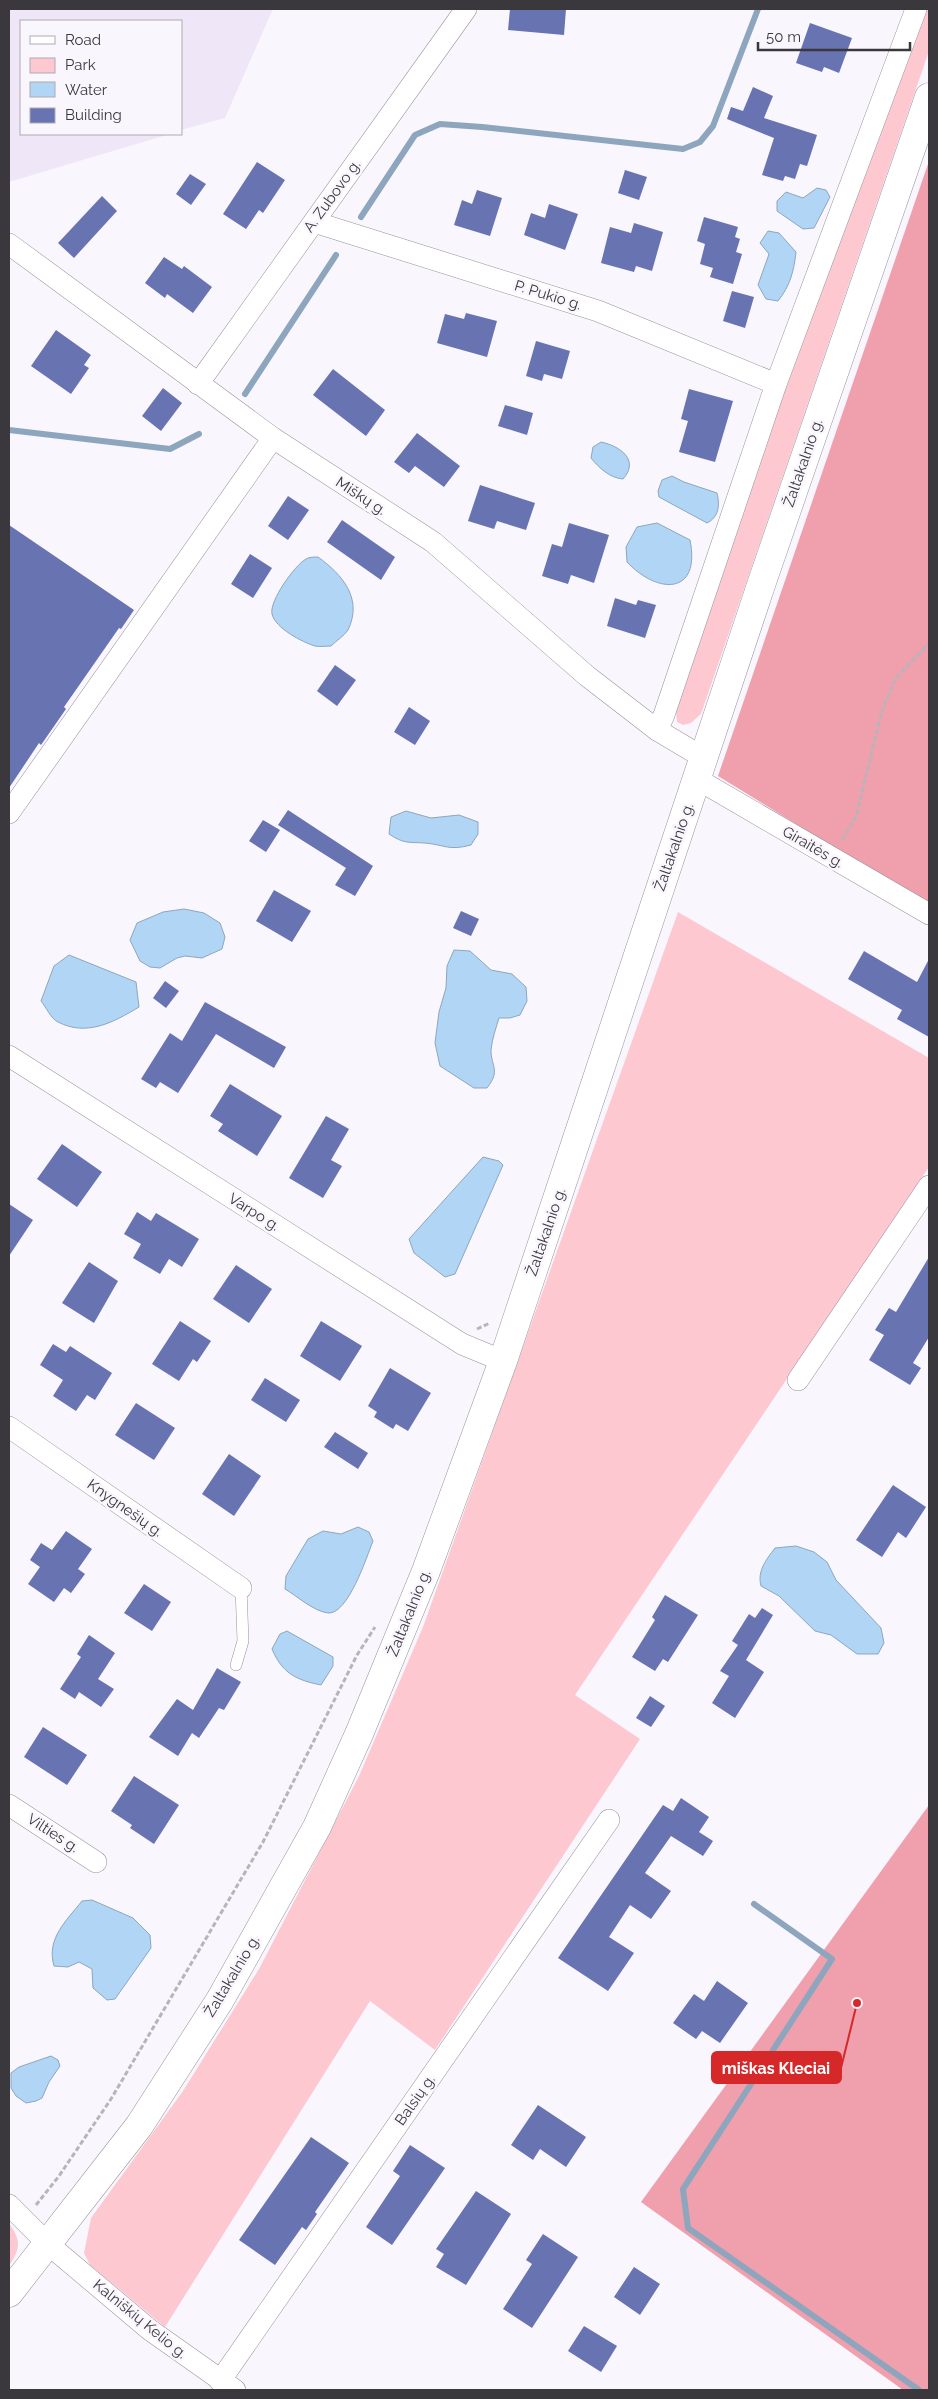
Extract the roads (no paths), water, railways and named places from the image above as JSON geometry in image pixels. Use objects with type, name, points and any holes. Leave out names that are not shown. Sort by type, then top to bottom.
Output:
[{"type":"main road","name":"Žaltakalnio g.","points":[[9,2293],[139,2126],[220,2000],[317,1827],[426,1571],[502,1361],[700,769],[929,97]]},
{"type":"street","name":"A. Zubovo g.","points":[[198,384],[466,9]]},
{"type":"street","points":[[657,730],[664,715],[776,384],[916,9]]},
{"type":"street","name":"P. Pukio g.","points":[[314,222],[598,311],[776,384]]},
{"type":"street","name":"Miškų g.","points":[[9,244],[273,438],[433,542],[587,676],[657,730],[700,769]]},
{"type":"street","points":[[9,813],[273,438]]},
{"type":"street","name":"Giraitės g.","points":[[700,769],[832,857],[929,914]]},
{"type":"street","name":"Varpo g.","points":[[9,1056],[469,1347],[502,1361]]},
{"type":"street","points":[[798,1380],[929,1186]]},
{"type":"street","name":"Knygnešių g.","points":[[9,1427],[241,1588]]},
{"type":"street","name":"Vilties g.","points":[[9,1805],[96,1862]]},
{"type":"street","name":"Balsių g.","points":[[228,2385],[609,1820]]},
{"type":"street","name":"Kalniškių Kelio g.","points":[[9,2205],[48,2244],[150,2330],[228,2385]]},
{"type":"lane","points":[[236,1665],[242,1641],[241,1588]]},
{"type":"water","points":[[817,188],[826,190],[830,197],[814,228],[803,229],[777,211],[777,201],[786,192],[803,198]]},
{"type":"water","points":[[768,231],[779,233],[796,252],[791,278],[786,290],[778,301],[766,299],[758,285],[769,254],[760,243]]},
{"type":"water","points":[[601,442],[621,450],[629,460],[628,472],[623,479],[605,472],[591,458],[593,447]]},
{"type":"water","points":[[672,476],[717,493],[718,510],[711,520],[707,523],[659,497],[658,491],[662,480]]},
{"type":"water","points":[[657,523],[690,540],[692,558],[689,571],[683,580],[674,584],[663,584],[651,580],[639,573],[627,562],[626,547],[637,527]]},
{"type":"water","points":[[310,557],[318,557],[342,580],[352,598],[352,619],[348,630],[331,646],[315,646],[296,638],[278,624],[272,614],[274,601],[296,568]]},
{"type":"water","points":[[406,811],[431,818],[459,815],[478,822],[478,834],[471,845],[457,848],[402,841],[389,834],[391,817]]},
{"type":"water","points":[[184,909],[204,913],[220,923],[225,937],[222,949],[202,958],[185,956],[177,958],[160,968],[150,967],[140,961],[130,940],[137,923],[163,912]]},
{"type":"water","points":[[454,950],[470,951],[491,970],[512,974],[526,987],[527,1001],[520,1015],[510,1018],[499,1018],[491,1050],[494,1077],[487,1088],[474,1088],[440,1066],[435,1043],[439,1012],[446,988],[447,966]]},
{"type":"water","points":[[69,955],[136,982],[139,1007],[120,1018],[90,1028],[69,1026],[55,1020],[41,1001],[54,966]]},
{"type":"water","points":[[483,1157],[499,1161],[503,1165],[455,1274],[445,1277],[414,1253],[409,1239]]},
{"type":"water","points":[[358,1527],[369,1532],[373,1541],[356,1583],[343,1605],[335,1611],[322,1612],[285,1589],[286,1576],[308,1539],[323,1531],[341,1534]]},
{"type":"water","points":[[796,1546],[814,1552],[827,1562],[836,1580],[881,1628],[884,1643],[878,1654],[857,1654],[831,1635],[815,1631],[779,1596],[761,1586],[761,1571],[775,1548]]},
{"type":"water","points":[[287,1631],[333,1657],[333,1666],[321,1685],[297,1678],[280,1664],[272,1649],[280,1634]]},
{"type":"water","points":[[92,1900],[133,1918],[150,1935],[151,1948],[115,1999],[107,2000],[93,1988],[92,1969],[79,1962],[68,1967],[54,1966],[53,1947],[59,1931],[82,1901]]},
{"type":"water","points":[[51,2056],[58,2060],[60,2066],[49,2082],[42,2098],[26,2103],[16,2096],[11,2088],[11,2073],[19,2067]]},
{"type":"waterway","points":[[361,217],[415,135],[440,124],[683,149],[700,142],[713,126],[758,9]]},
{"type":"waterway","points":[[245,394],[336,255]]},
{"type":"waterway","points":[[9,430],[170,449],[199,434]]},
{"type":"waterway","points":[[754,1904],[832,1959],[683,2189],[688,2228],[919,2390]]},
{"type":"place","name":"miškas Kleciai","points":[[857,2003]]}]
